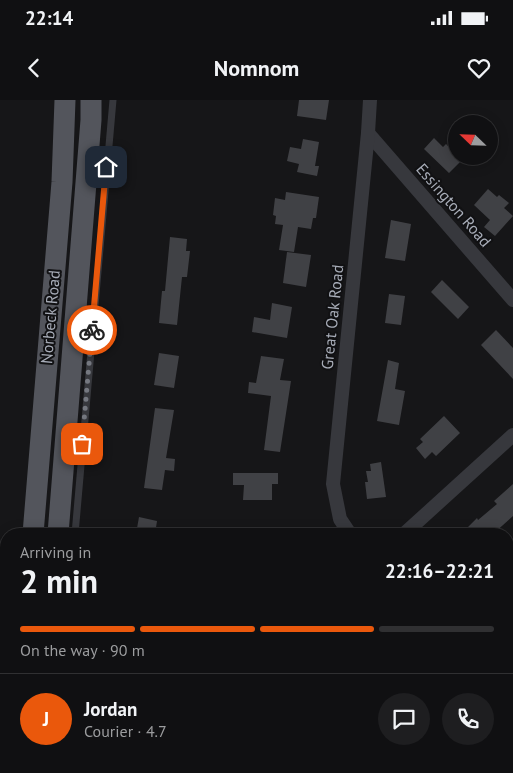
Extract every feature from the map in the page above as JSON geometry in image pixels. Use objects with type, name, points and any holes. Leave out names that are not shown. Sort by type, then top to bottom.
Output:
[{"type":"main road","name":"Norbeck Road","points":[[33,528],[62,182],[65,100]]},
{"type":"main road","name":"Norbeck Road","points":[[58,528],[91,120],[91,100]]},
{"type":"street","name":"Great Oak Road","points":[[346,528],[340,518],[333,484],[370,100]]},
{"type":"street","name":"Essington Road","points":[[368,133],[513,300]]},
{"type":"street","points":[[411,528],[513,435]]},
{"type":"lane","points":[[77,528],[113,100]]},
{"type":"building","points":[[299,100],[329,100],[326,120],[297,116]]},
{"type":"building","points":[[434,138],[443,147],[446,144],[448,146],[448,165],[457,165],[449,173],[424,149]]},
{"type":"building","points":[[303,139],[319,142],[315,166],[319,166],[317,176],[297,172],[299,164],[287,161],[290,147],[301,149]]},
{"type":"building","points":[[488,189],[497,197],[499,195],[509,203],[504,208],[513,216],[495,236],[484,227],[490,220],[474,205]]},
{"type":"building","points":[[286,192],[319,197],[316,218],[313,218],[311,229],[298,227],[294,252],[279,250],[283,225],[275,224],[276,216],[273,215],[275,198],[285,200]]},
{"type":"building","points":[[391,220],[411,224],[405,261],[385,258]]},
{"type":"building","points":[[170,237],[187,239],[186,251],[190,251],[187,277],[182,277],[177,325],[159,323],[162,291],[165,291]]},
{"type":"building","points":[[287,252],[311,255],[306,287],[283,283]]},
{"type":"building","points":[[442,280],[469,307],[458,319],[431,292]]},
{"type":"building","points":[[389,294],[405,296],[401,325],[385,323]]},
{"type":"building","points":[[272,303],[292,307],[287,338],[252,332],[254,317],[270,320]]},
{"type":"building","points":[[496,330],[513,348],[513,379],[481,345]]},
{"type":"building","points":[[159,353],[179,356],[174,388],[154,385]]},
{"type":"building","points":[[261,356],[284,359],[280,380],[291,381],[280,452],[264,450],[271,396],[248,393],[249,382],[256,383]]},
{"type":"building","points":[[388,360],[399,363],[395,389],[405,391],[399,425],[377,421]]},
{"type":"building","points":[[155,408],[174,410],[166,458],[175,459],[174,471],[165,470],[162,490],[144,488]]},
{"type":"building","points":[[444,416],[460,433],[436,456],[432,452],[425,459],[416,448],[423,442],[420,439]]},
{"type":"building","points":[[381,462],[386,497],[367,499],[365,482],[368,482],[366,471],[371,471],[370,464]]},
{"type":"building","points":[[233,473],[278,473],[278,484],[272,484],[272,500],[243,500],[244,485],[233,485]]},
{"type":"building","points":[[513,484],[513,516],[500,528],[467,528],[477,518],[478,520],[497,504],[494,501]]},
{"type":"building","points":[[139,517],[157,521],[156,528],[137,528]]},
{"type":"way so far","points":[[82,444],[92,330]]},
{"type":"route","points":[[92,330],[106,167]]}]
